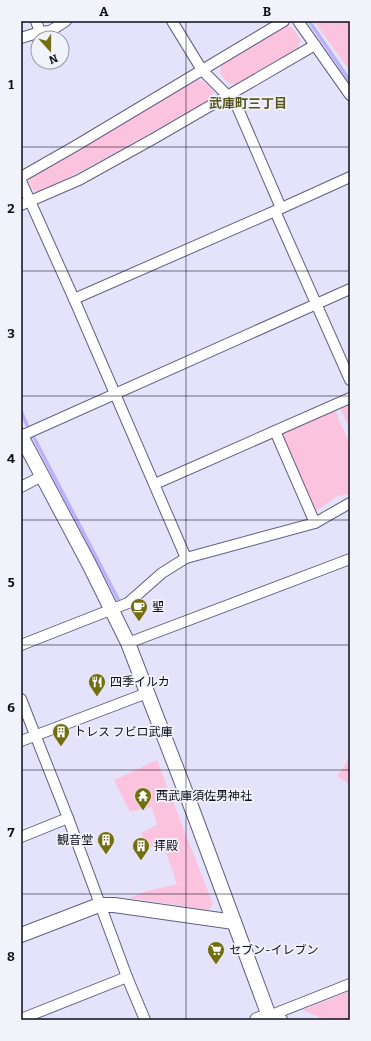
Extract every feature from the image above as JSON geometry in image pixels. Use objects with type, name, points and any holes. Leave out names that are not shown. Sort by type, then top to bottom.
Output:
[{"type":"street","points":[[50,30],[66,21]]},
{"type":"street","points":[[172,21],[202,70],[236,104],[317,304],[350,380]]},
{"type":"street","points":[[21,177],[284,21]]},
{"type":"street","points":[[298,21],[314,46],[350,95]]},
{"type":"street","points":[[26,203],[79,180],[229,96],[314,46]]},
{"type":"street","points":[[74,299],[350,177]]},
{"type":"street","points":[[21,181],[26,203],[74,299],[186,558]]},
{"type":"street","points":[[350,289],[21,436],[128,643],[234,922],[268,1019],[350,984]]},
{"type":"street","points":[[155,484],[350,398]]},
{"type":"street","points":[[274,431],[315,523]]},
{"type":"street","points":[[21,487],[42,476]]},
{"type":"street","points":[[21,645],[128,603],[162,573],[186,558],[315,523],[350,503]]},
{"type":"street","points":[[128,643],[350,560]]},
{"type":"street","points":[[21,741],[147,693]]},
{"type":"street","points":[[21,699],[68,818],[99,905],[145,1020]]},
{"type":"street","points":[[21,837],[68,818]]},
{"type":"street","points":[[21,935],[99,905],[114,905],[234,922]]},
{"type":"street","points":[[21,1019],[127,977]]},
{"type":"shaded area","points":[[314,21],[350,21],[350,71]]},
{"type":"shaded area","points":[[285,26],[292,27],[301,40],[297,49],[234,85],[227,82],[220,73],[221,65]]},
{"type":"shaded area","points":[[196,79],[204,82],[214,91],[211,99],[89,167],[40,192],[34,191],[29,182],[31,176],[69,156]]},
{"type":"shaded area","points":[[350,404],[350,430],[340,408]]},
{"type":"shaded area","points":[[335,410],[350,445],[350,494],[338,496],[316,511],[281,434]]},
{"type":"shaded area","points":[[350,757],[350,785],[337,776]]},
{"type":"shaded area","points":[[157,760],[213,904],[209,910],[129,898],[147,891],[177,884],[166,852],[149,846],[141,833],[157,825],[152,807],[130,812],[114,780]]},
{"type":"shaded area","points":[[350,991],[350,1020],[326,1020],[302,1010]]},
{"type":"waterway","points":[[309,21],[350,81]]},
{"type":"waterway","points":[[21,411],[27,425]]},
{"type":"waterway","points":[[32,434],[118,599]]},
{"type":"place","name":"聖","points":[[139,622]]},
{"type":"place","name":"四季イルカ","points":[[97,697]]},
{"type":"place","name":"トレス フビロ武庫","points":[[61,747]]},
{"type":"place","name":"西武庫須佐男神社","points":[[143,811]]},
{"type":"place","name":"観音堂","points":[[106,855]]},
{"type":"place","name":"拝殿","points":[[141,861]]},
{"type":"place","name":"セブン-イレブン","points":[[216,965]]},
{"type":"district","name":"武庫町三丁目","points":[[248,103]]}]
